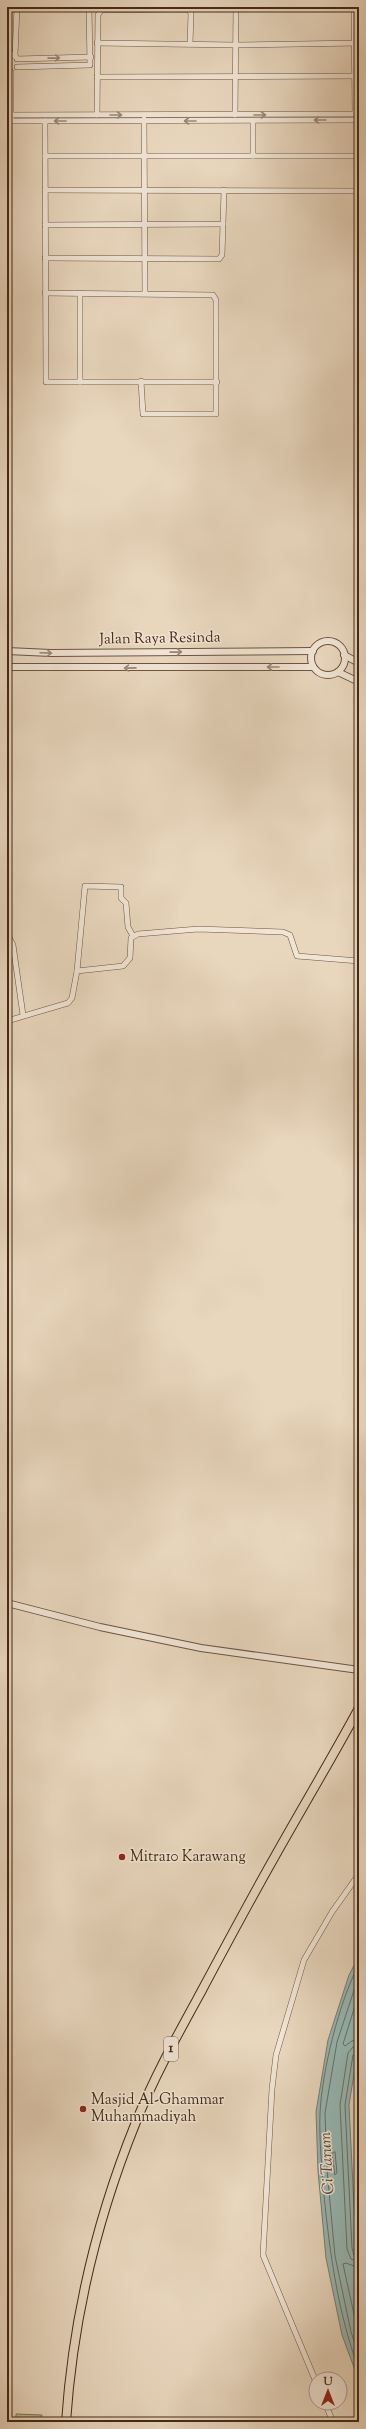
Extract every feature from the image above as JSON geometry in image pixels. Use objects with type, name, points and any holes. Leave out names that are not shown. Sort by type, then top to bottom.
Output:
[{"type":"main road","name":"1","points":[[66,2422],[68,2386],[77,2325],[89,2264],[106,2204],[137,2120],[180,2030],[245,1910],[359,1708]]},
{"type":"street","points":[[17,67],[17,7],[51,7]]},
{"type":"street","points":[[9,118],[9,72],[17,67],[90,66],[89,7]]},
{"type":"street","points":[[97,115],[98,15],[101,10],[185,8],[191,13],[190,44]]},
{"type":"street","points":[[9,118],[45,121],[145,121],[357,114],[356,8],[236,8],[235,78],[239,117]]},
{"type":"street","points":[[97,43],[236,45],[357,43]]},
{"type":"street","points":[[7,52],[16,57],[91,57]]},
{"type":"street","points":[[97,77],[235,78],[357,76]]},
{"type":"street","points":[[9,118],[141,115],[239,117],[253,121],[359,120]]},
{"type":"street","points":[[141,115],[145,121],[145,293]]},
{"type":"street","points":[[45,121],[46,382],[217,382]]},
{"type":"street","points":[[253,121],[253,156]]},
{"type":"street","points":[[45,156],[359,156]]},
{"type":"street","points":[[45,190],[359,191]]},
{"type":"street","points":[[45,258],[219,259],[222,255],[224,190]]},
{"type":"street","points":[[45,225],[223,224]]},
{"type":"street","points":[[46,293],[210,294],[216,297],[216,414],[142,413],[141,381]]},
{"type":"street","points":[[80,293],[80,382]]},
{"type":"street","points":[[7,517],[7,644]]},
{"type":"street","points":[[338,672],[344,664],[344,655],[338,645],[327,641],[320,643],[313,651],[310,659],[312,667],[324,675],[338,672],[359,682]]},
{"type":"street","name":"Jalan Raya Resinda","points":[[7,651],[51,653],[313,651]]},
{"type":"street","points":[[344,655],[359,663]]},
{"type":"street","name":"Jalan Raya Resinda","points":[[7,667],[312,667]]},
{"type":"street","points":[[7,1021],[23,1015],[68,1003],[72,998],[77,971],[85,886],[121,888],[121,898],[126,903],[128,927],[133,936],[130,958],[124,966],[77,971]]},
{"type":"street","points":[[133,936],[138,934],[198,929],[283,932],[290,935],[297,956],[359,961]]},
{"type":"street","points":[[7,933],[13,945],[23,1015]]},
{"type":"street","points":[[7,1603],[107,1629],[201,1648],[359,1670]]},
{"type":"street","points":[[311,2371],[262,2255],[272,2089],[276,2055],[304,1960],[328,1919],[359,1874]]},
{"type":"street","points":[[328,2411],[333,2422]]},
{"type":"green space","points":[[16,2414],[42,2415],[41,2422],[16,2422]]},
{"type":"water","name":"Ci Tarum","points":[[359,1956],[359,2043],[349,2105],[356,2248],[359,2259],[359,2381],[342,2335],[326,2258],[318,2171],[316,2112],[328,2040],[349,1975]]},
{"type":"place","name":"Mitra10 Karawang","points":[[122,1857]]},
{"type":"place","name":"Masjid Al-Ghammar Muhammadiyah","points":[[83,2109]]}]
